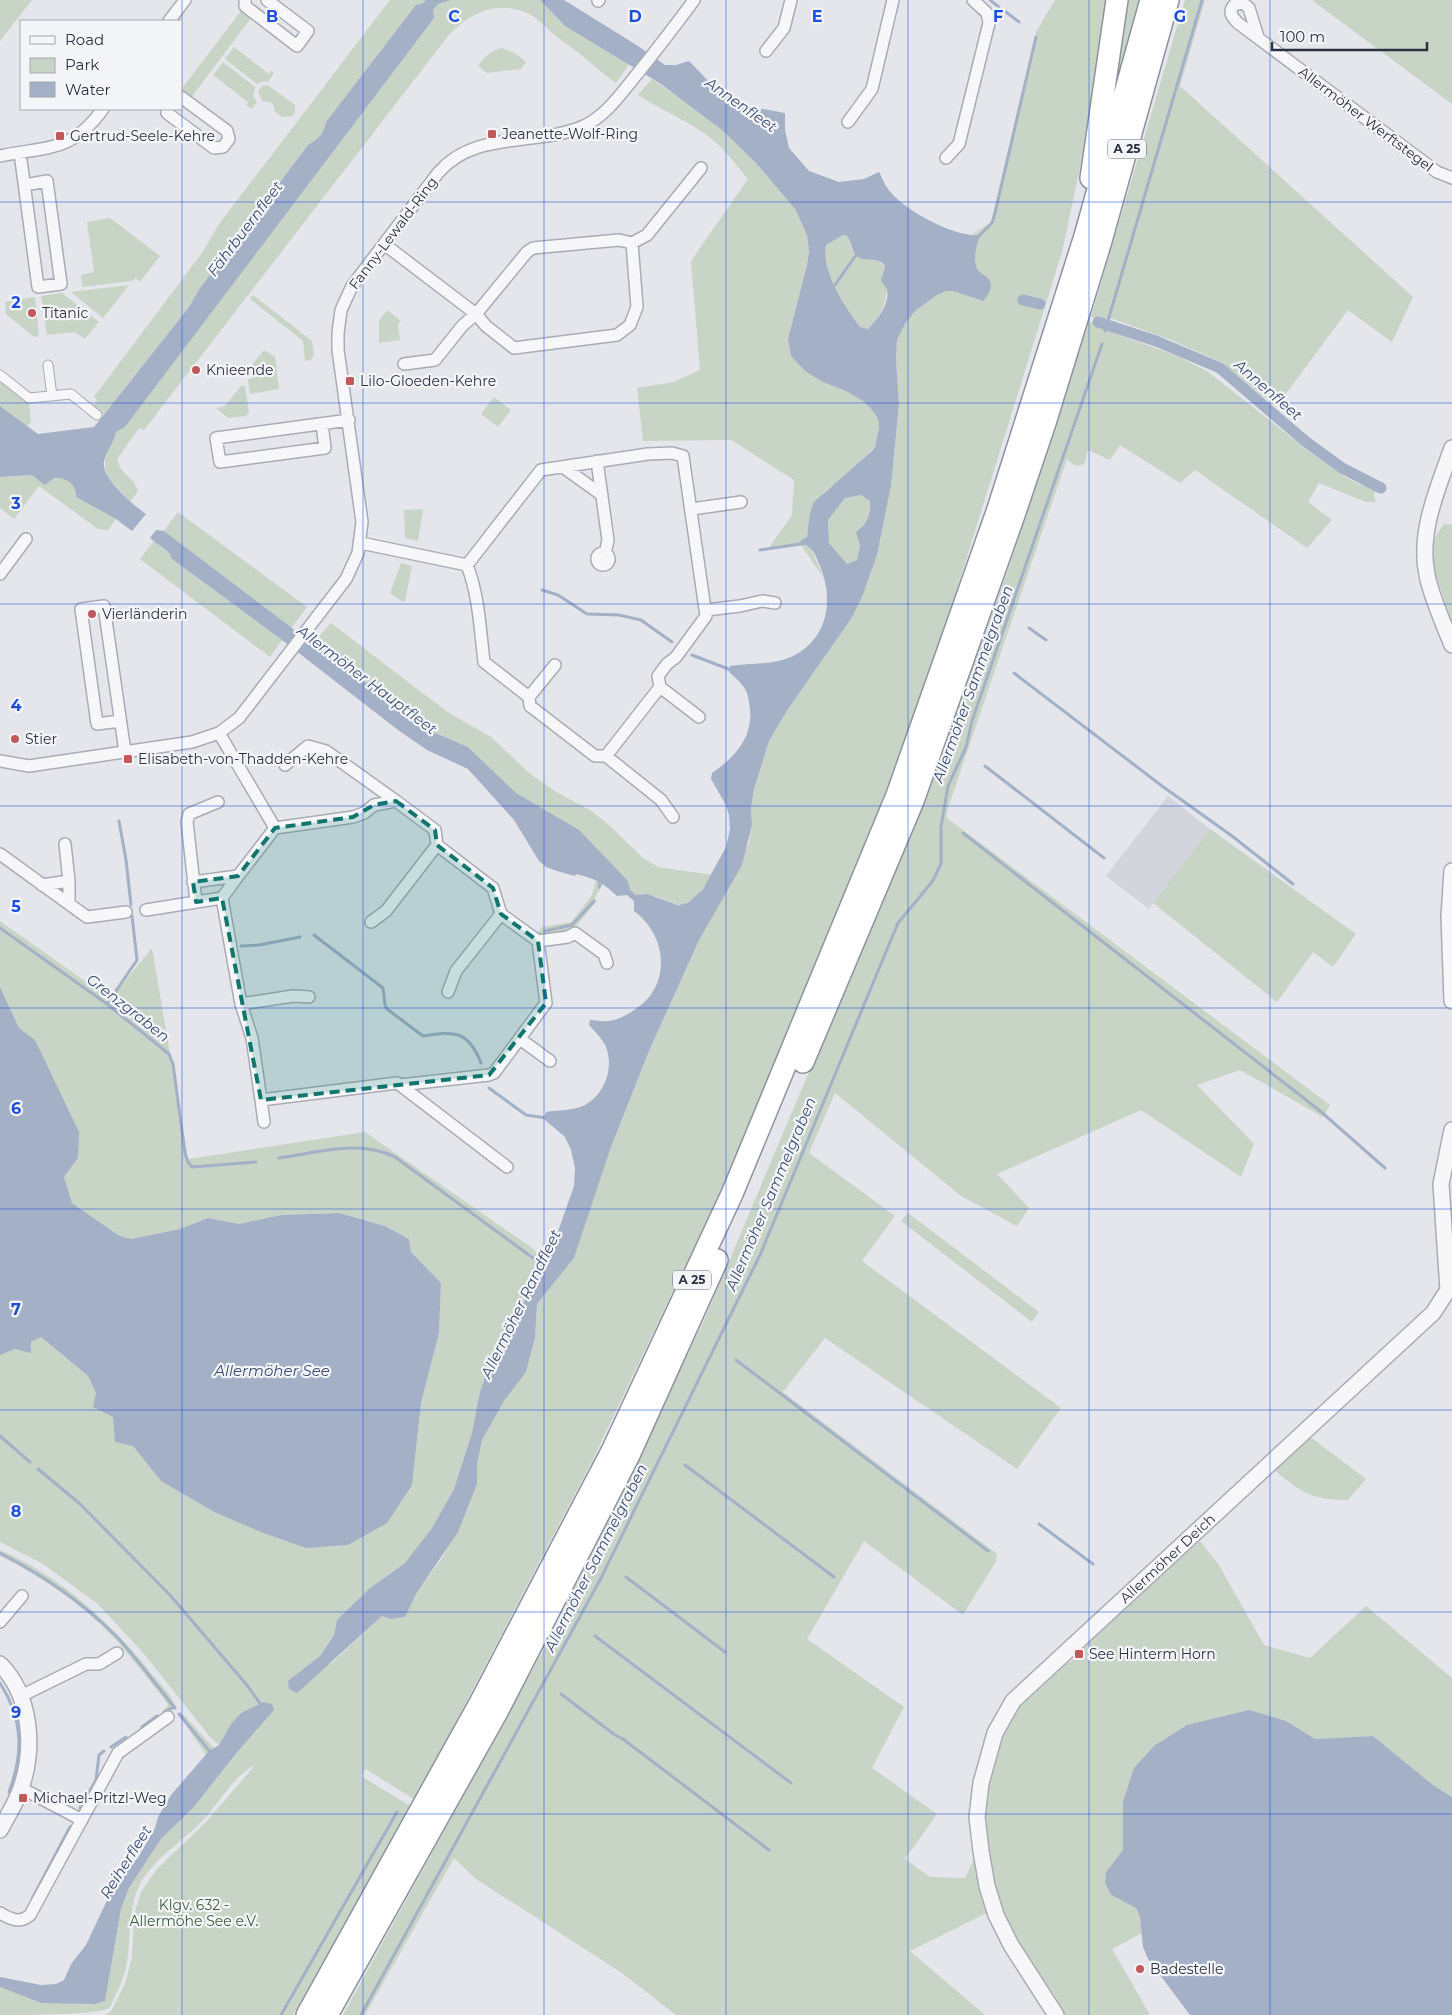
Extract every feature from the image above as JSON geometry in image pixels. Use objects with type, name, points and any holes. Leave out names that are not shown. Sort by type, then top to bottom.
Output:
[{"type":"highway","points":[[1085,236],[1094,152],[1117,0]]},
{"type":"highway","name":"A 25","points":[[1076,296],[1085,236],[1151,0]]},
{"type":"highway","name":"A 25","points":[[327,2015],[498,1710],[625,1464],[745,1198],[913,801],[1014,515],[1066,329],[1168,0]]},
{"type":"highway","name":"A 25","points":[[307,2015],[480,1704],[608,1458],[732,1194],[897,795],[998,509],[1066,329]]},
{"type":"street","points":[[170,20],[185,0]]},
{"type":"street","points":[[245,0],[245,6],[297,46],[308,31],[267,0]]},
{"type":"street","name":"Fanny-Lewald-Ring","points":[[0,761],[29,766],[192,742],[219,733],[239,718],[346,578],[355,562],[361,543],[362,517],[338,350],[339,319],[344,302],[352,286],[438,173],[456,156],[478,146],[559,134],[586,125],[605,112],[634,78],[694,0]]},
{"type":"street","points":[[766,52],[784,28],[791,0]]},
{"type":"street","points":[[848,122],[872,89],[893,0]]},
{"type":"street","points":[[946,158],[959,144],[989,18],[984,9],[973,0]]},
{"type":"street","name":"Allermöher Werftstegel","points":[[1258,37],[1437,172],[1452,178]]},
{"type":"street","points":[[167,110],[167,113],[214,148],[223,147],[229,139],[227,131],[182,98]]},
{"type":"street","points":[[0,156],[50,148],[71,140],[90,125],[102,110]]},
{"type":"street","points":[[20,153],[38,287],[61,284],[47,181],[25,184]]},
{"type":"street","points":[[404,364],[435,360],[527,252],[534,248],[619,240],[632,243],[647,235],[701,168]]},
{"type":"street","points":[[384,244],[476,314],[486,326],[514,348],[617,335],[630,325],[637,307],[632,243]]},
{"type":"street","points":[[48,365],[52,396]]},
{"type":"street","points":[[0,375],[29,398],[71,394],[97,415]]},
{"type":"street","points":[[322,424],[326,448],[220,462],[216,438],[349,420]]},
{"type":"street","points":[[1452,448],[1426,533],[1425,554],[1429,584],[1452,644]]},
{"type":"street","points":[[467,565],[541,470],[648,454],[672,453],[683,456],[706,616],[676,657],[667,664],[658,676],[660,687],[699,717]]},
{"type":"street","points":[[597,461],[608,540],[605,554]]},
{"type":"street","points":[[563,467],[602,495]]},
{"type":"street","points":[[692,509],[741,502]]},
{"type":"street","points":[[0,574],[26,539]]},
{"type":"street","points":[[361,543],[467,565]]},
{"type":"street","points":[[467,565],[473,581],[478,606],[484,662],[529,697]]},
{"type":"street","points":[[706,610],[762,601],[775,603]]},
{"type":"street","points":[[120,721],[98,724],[81,609],[104,606],[125,752]]},
{"type":"street","points":[[555,665],[529,697],[530,706],[595,756],[606,756],[661,800],[673,817]]},
{"type":"street","points":[[606,756],[660,687]]},
{"type":"street","points":[[219,733],[275,828]]},
{"type":"street","points":[[284,765],[308,746],[326,751],[435,830],[438,845],[493,888],[501,914],[538,941],[568,937],[575,933],[604,954],[607,963]]},
{"type":"street","points":[[146,910],[222,898],[275,828],[354,817],[364,813],[374,805],[396,801]]},
{"type":"street","points":[[196,902],[186,822],[190,814],[218,802]]},
{"type":"street","points":[[65,844],[69,881],[68,904]]},
{"type":"street","points":[[371,922],[386,911],[438,845]]},
{"type":"street","points":[[0,854],[86,917],[126,912]]},
{"type":"street","points":[[1452,871],[1449,916],[1452,1001]]},
{"type":"street","points":[[193,882],[238,876]]},
{"type":"street","points":[[42,884],[69,881]]},
{"type":"street","points":[[222,898],[241,1004],[252,1038],[264,1122]]},
{"type":"street","points":[[448,992],[456,971],[501,914]]},
{"type":"street","points":[[400,1086],[494,1073],[546,1003],[538,941]]},
{"type":"street","points":[[241,1004],[292,996],[309,997]]},
{"type":"street","points":[[520,1039],[550,1061]]},
{"type":"street","points":[[261,1100],[396,1083],[507,1167]]},
{"type":"street","name":"Allermöher Deich","points":[[1056,2015],[1011,1945],[996,1915],[987,1886],[977,1817],[981,1783],[995,1733],[1013,1701],[1433,1313],[1450,1290],[1441,1184],[1452,1130]]},
{"type":"street","points":[[0,1622],[22,1596]]},
{"type":"street","points":[[21,1696],[86,1664],[99,1664],[117,1653]]},
{"type":"street","points":[[0,1664],[21,1696],[28,1725],[28,1757],[21,1788],[2,1820]]},
{"type":"street","points":[[0,1913],[10,1919],[20,1920],[30,1914],[118,1753],[168,1717]]},
{"type":"street","points":[[21,1788],[82,1820]]},
{"type":"highlighted area","points":[[396,801],[435,830],[437,845],[493,888],[501,914],[538,941],[546,1003],[489,1075],[261,1100],[222,898],[196,902],[193,882],[238,876],[275,828],[353,817],[374,805]]},
{"type":"shaded area","points":[[1168,796],[1210,829],[1149,909],[1106,876]]},
{"type":"green space","points":[[0,0],[32,0],[0,41]]},
{"type":"green space","points":[[390,0],[426,0],[416,6],[326,122],[320,136],[308,145],[200,288],[189,307],[103,415],[93,407],[97,400],[94,397],[202,253],[219,224]]},
{"type":"green space","points":[[451,0],[540,0],[565,26],[629,64],[616,83],[552,33],[535,17],[516,9],[494,8],[466,20],[448,36],[144,430],[139,428],[117,459],[121,469],[133,482],[138,491],[130,502],[111,480],[106,468],[107,453],[116,432],[125,427],[433,18],[433,10],[438,4]]},
{"type":"green space","name":"Klgv. 632 - Allermöhe See e.V.","points":[[1055,0],[1108,0],[1080,168],[1062,252],[938,650],[866,844],[734,1164],[591,1463],[415,1800],[366,1769],[361,1776],[412,1807],[293,2015],[105,2015],[111,2011],[125,1984],[132,1957],[134,1915],[141,1892],[157,1869],[205,1823],[256,1764],[233,1783],[201,1822],[157,1862],[142,1881],[133,1904],[126,1968],[109,2008],[75,2013],[0,2015],[0,1987],[67,2003],[94,2004],[105,2001],[121,1909],[129,1888],[161,1839],[194,1807],[258,1729],[263,1702],[241,1714],[228,1729],[219,1745],[210,1737],[145,1655],[98,1604],[43,1564],[0,1542],[0,1355],[41,1337],[88,1376],[96,1393],[133,1446],[161,1481],[214,1512],[263,1533],[306,1548],[412,1485],[421,1403],[439,1333],[441,1283],[411,1252],[409,1239],[385,1226],[339,1213],[281,1215],[239,1224],[208,1218],[180,1229],[132,1239],[118,1235],[72,1203],[64,1177],[78,1158],[35,1040],[19,1028],[0,987],[0,921],[110,999],[152,948],[188,1159],[365,1132],[532,1248],[547,1262],[543,1274],[524,1302],[479,1396],[472,1433],[454,1489],[432,1528],[405,1563],[370,1588],[337,1620],[334,1635],[320,1656],[289,1681],[332,1663],[382,1616],[391,1619],[405,1617],[416,1594],[444,1555],[477,1484],[477,1464],[482,1440],[504,1401],[526,1372],[535,1338],[537,1304],[574,1258],[611,1147],[649,1051],[699,940],[723,897],[749,843],[754,789],[769,741],[788,709],[851,619],[862,596],[877,555],[891,486],[899,404],[896,359],[897,340],[905,324],[915,311],[937,295],[946,291],[954,291],[982,301],[990,290],[991,283],[979,271],[975,261],[980,235],[970,236],[991,222],[1036,32]]},
{"type":"green space","points":[[1124,0],[1140,0],[1105,138]]},
{"type":"green space","points":[[1185,0],[1205,0],[1180,86],[1413,297],[1392,342],[1348,310],[1276,407],[1221,362],[1171,340],[1113,319],[1091,317]]},
{"type":"green space","points":[[1452,0],[1452,104],[1313,1]]},
{"type":"green space","points":[[241,11],[251,18],[190,99],[182,94],[183,87]]},
{"type":"green space","points":[[234,47],[269,74],[271,71],[274,73],[268,82],[263,81],[257,84],[225,59]]},
{"type":"green space","points":[[502,48],[516,54],[526,62],[521,69],[487,73],[478,66],[488,54]]},
{"type":"green space","points":[[223,62],[255,87],[253,96],[257,102],[252,109],[246,105],[248,102],[213,75]]},
{"type":"green space","points":[[652,79],[695,108],[722,130],[756,163],[795,209],[807,235],[809,251],[788,339],[791,356],[823,382],[846,391],[863,401],[878,419],[879,428],[875,447],[846,476],[825,491],[810,513],[809,528],[804,545],[811,549],[825,580],[801,545],[768,549],[792,515],[794,480],[731,440],[643,441],[637,388],[674,382],[700,370],[691,261],[748,179],[724,150],[711,138],[638,95]]},
{"type":"green space","points":[[264,85],[269,86],[295,105],[295,113],[292,116],[282,117],[275,112],[272,103],[262,101],[258,90]]},
{"type":"green space","points":[[110,218],[160,256],[140,282],[135,278],[133,281],[82,287],[81,275],[94,272],[87,222]]},
{"type":"green space","points":[[846,235],[856,255],[879,261],[885,267],[881,280],[887,288],[882,311],[868,329],[860,327],[848,309],[836,288],[827,266],[826,245]]},
{"type":"green space","points":[[129,285],[103,318],[71,292]]},
{"type":"green space","points":[[62,293],[99,322],[85,339],[75,332],[47,335],[41,296]]},
{"type":"green space","points":[[253,295],[312,341],[314,355],[311,360],[305,361],[303,341],[250,299]]},
{"type":"green space","points":[[35,297],[39,336],[34,337],[6,314],[5,302]]},
{"type":"green space","points":[[387,310],[401,321],[398,324],[400,340],[379,343],[379,321]]},
{"type":"green space","points":[[1089,322],[1177,356],[1207,371],[1307,450],[1345,477],[1359,484],[1376,487],[1374,496],[1376,502],[1366,502],[1319,483],[1308,502],[1332,520],[1307,548],[1195,470],[1180,483],[1120,445],[1110,460],[1088,450],[1084,464],[1074,465],[1067,459],[947,811],[947,818],[1330,1105],[1323,1117],[1240,1070],[1197,1085],[1254,1144],[1241,1177],[1141,1110],[997,1174],[1029,1208],[1017,1226],[961,1196],[835,1093],[809,1153],[895,1216],[862,1261],[1061,1408],[1017,1469],[825,1338],[783,1392],[997,1554],[996,1561],[963,1615],[864,1541],[807,1639],[904,1707],[872,1768],[937,1814],[905,1859],[930,1877],[965,1878],[977,1852],[991,1911],[910,1951],[985,2015],[676,2015],[622,1973],[476,1879],[454,1858],[365,2015],[343,2015],[556,1627],[705,1318],[926,795],[1007,573]]},
{"type":"green space","points":[[264,350],[275,357],[279,389],[250,394],[248,379],[252,379],[251,366]]},
{"type":"green space","points":[[0,380],[29,402],[31,422],[27,426],[0,406]]},
{"type":"green space","points":[[241,386],[245,386],[249,412],[246,416],[228,418],[216,408],[225,406]]},
{"type":"green space","points":[[494,397],[511,410],[498,427],[481,414]]},
{"type":"green space","points":[[32,475],[50,480],[57,478],[67,479],[74,487],[76,497],[116,519],[108,530],[98,529],[39,486],[14,519],[0,508],[0,477]]},
{"type":"green space","points":[[861,495],[870,501],[869,515],[866,522],[856,532],[860,546],[857,560],[847,564],[829,543],[828,520],[845,498]]},
{"type":"green space","points":[[423,509],[418,541],[405,538],[404,510]]},
{"type":"green space","points":[[178,512],[307,607],[291,628],[164,531]]},
{"type":"green space","points":[[1452,523],[1452,622],[1434,570],[1431,543],[1444,524],[1450,525]]},
{"type":"green space","points":[[154,541],[172,559],[282,640],[270,657],[140,559]]},
{"type":"green space","points":[[401,563],[412,566],[405,601],[403,602],[390,593]]},
{"type":"green space","points":[[331,623],[449,713],[491,737],[529,773],[556,792],[590,810],[610,826],[642,857],[658,867],[712,875],[691,900],[683,904],[676,904],[650,895],[636,895],[630,890],[628,881],[622,875],[542,809],[516,793],[468,747],[433,732],[313,644]]},
{"type":"green space","points":[[1210,829],[1356,934],[1333,967],[1313,952],[1277,1002],[1153,903]]},
{"type":"green space","points":[[596,879],[604,883],[595,897],[596,902],[573,930],[540,935],[537,933],[542,927],[571,922],[592,895]]},
{"type":"green space","points":[[908,1213],[1039,1312],[1032,1322],[901,1221]]},
{"type":"green space","points":[[1309,1436],[1366,1479],[1348,1500],[1335,1500],[1307,1493],[1291,1484],[1273,1469]]},
{"type":"green space","points":[[1200,1541],[1219,1565],[1264,1645],[1310,1658],[1366,1606],[1452,1678],[1452,1797],[1433,1785],[1373,1736],[1315,1739],[1286,1721],[1123,1802],[1123,1850],[1106,1872],[1105,1883],[1111,1895],[1136,1908],[1140,1917],[1142,1933],[1112,1949],[1150,2015],[1061,2015],[1015,1943],[992,1885],[982,1817],[986,1784],[1002,1728],[1017,1704],[1053,1672],[1076,1658],[1098,1632]]},
{"type":"green space","points":[[0,1550],[44,1573],[102,1619],[136,1655],[169,1695],[176,1708],[164,1714],[164,1710],[168,1705],[164,1699],[106,1629],[48,1583],[0,1556]]},
{"type":"green space","points":[[181,1712],[214,1748],[206,1755],[179,1715]]},
{"type":"water","name":"Fährbuernfleet","points":[[426,0],[451,0],[438,4],[433,10],[434,18],[125,427],[116,432],[105,457],[104,468],[119,490],[146,514],[132,531],[116,519],[76,497],[74,488],[66,480],[54,478],[45,485],[32,475],[0,477],[0,406],[38,434],[94,427],[189,307],[200,288],[308,145],[320,136],[326,122],[416,5],[422,4]]},
{"type":"water","points":[[540,0],[564,0],[665,65],[676,65],[689,61],[718,91],[747,106],[785,113],[785,130],[789,148],[809,171],[839,182],[864,179],[879,172],[895,197],[917,214],[957,232],[980,235],[976,252],[976,266],[987,277],[991,286],[989,293],[983,301],[953,291],[946,291],[937,295],[915,311],[905,324],[897,340],[896,359],[899,404],[891,486],[877,555],[862,597],[851,619],[788,709],[769,741],[754,789],[751,808],[752,825],[742,865],[699,940],[649,1051],[611,1147],[574,1258],[537,1304],[535,1338],[526,1372],[504,1401],[482,1440],[477,1464],[477,1484],[458,1532],[416,1594],[405,1617],[391,1619],[382,1616],[297,1693],[289,1689],[288,1681],[320,1656],[334,1635],[337,1620],[370,1588],[405,1563],[432,1528],[454,1489],[472,1433],[479,1396],[489,1365],[524,1302],[543,1274],[574,1186],[575,1168],[571,1150],[565,1137],[544,1119],[546,1112],[580,1107],[598,1094],[606,1080],[609,1063],[606,1047],[589,1025],[590,1020],[616,1020],[631,1012],[646,1000],[655,988],[660,975],[661,961],[659,947],[654,934],[645,921],[634,911],[634,901],[627,895],[617,896],[594,879],[576,874],[575,876],[546,867],[539,861],[514,820],[468,769],[427,750],[398,730],[282,640],[172,559],[168,552],[150,538],[156,530],[164,531],[433,732],[468,747],[516,793],[579,830],[628,881],[630,890],[636,895],[647,894],[678,905],[688,903],[703,889],[726,847],[730,829],[726,805],[711,779],[712,773],[728,761],[745,738],[750,719],[750,709],[745,688],[729,672],[730,666],[784,660],[803,650],[820,631],[827,607],[825,581],[813,552],[800,541],[807,537],[810,513],[814,502],[872,451],[875,447],[879,428],[878,419],[863,401],[846,391],[823,382],[805,371],[791,356],[788,339],[809,251],[807,235],[795,209],[756,163],[722,130],[661,84],[565,26]],"holes":[[[846,235],[857,256],[881,262],[885,267],[881,280],[887,290],[887,301],[879,316],[868,329],[860,327],[848,309],[836,288],[827,266],[826,245]],[[861,495],[870,501],[870,511],[868,519],[856,532],[860,546],[857,560],[847,564],[829,543],[828,520],[845,498]]]},
{"type":"water","name":"Allermöher See","points":[[0,987],[19,1028],[35,1040],[79,1132],[78,1158],[64,1177],[72,1203],[118,1235],[131,1239],[180,1229],[208,1218],[239,1224],[281,1215],[339,1213],[385,1226],[409,1239],[411,1252],[441,1283],[439,1333],[421,1403],[412,1485],[387,1523],[348,1545],[306,1548],[263,1533],[214,1512],[161,1481],[133,1446],[115,1442],[113,1417],[93,1407],[96,1393],[88,1376],[41,1337],[31,1342],[31,1353],[15,1349],[0,1355]]},
{"type":"water","points":[[263,1702],[272,1704],[274,1710],[234,1756],[194,1807],[161,1839],[129,1888],[121,1909],[105,2001],[95,2004],[42,2003],[0,1987],[0,1977],[41,1985],[56,1984],[64,1980],[71,1964],[86,1945],[110,1894],[139,1856],[171,1795],[209,1751],[219,1745],[231,1724],[241,1713]]},
{"type":"water","points":[[1249,1710],[1286,1721],[1315,1739],[1373,1736],[1433,1785],[1452,1797],[1452,2015],[1190,2015],[1148,1959],[1143,1947],[1140,1917],[1136,1908],[1111,1895],[1105,1883],[1106,1872],[1123,1850],[1123,1802],[1134,1768],[1154,1746],[1187,1725]]},
{"type":"waterway","points":[[990,0],[999,7]]},
{"type":"waterway","points":[[1105,331],[1202,0]]},
{"type":"waterway","points":[[1006,12],[1019,22]]},
{"type":"waterway","points":[[978,237],[992,223],[995,213],[1036,37]]},
{"type":"waterway","points":[[835,285],[856,255]]},
{"type":"waterway","points":[[1023,300],[1040,304]]},
{"type":"waterway","name":"Annenfleet","points":[[1098,322],[1156,341],[1220,368],[1305,441],[1342,468],[1381,488]]},
{"type":"waterway","name":"Allermöher Sammelgraben","points":[[361,2015],[600,1580],[760,1255],[898,923],[932,882],[941,864],[941,827],[948,786],[966,747],[972,721],[1102,344]]},
{"type":"waterway","points":[[760,550],[807,543]]},
{"type":"waterway","points":[[542,590],[558,595],[587,614],[619,615],[641,620],[672,642]]},
{"type":"waterway","points":[[1029,628],[1046,640]]},
{"type":"waterway","points":[[692,655],[731,670]]},
{"type":"waterway","points":[[1014,673],[1293,884]]},
{"type":"waterway","points":[[985,766],[1104,858]]},
{"type":"waterway","points":[[119,821],[131,905]]},
{"type":"waterway","points":[[963,833],[1319,1110],[1385,1168]]},
{"type":"waterway","points":[[599,887],[601,878]]},
{"type":"waterway","points":[[545,931],[572,925],[594,901]]},
{"type":"waterway","points":[[107,1004],[137,960],[132,916]]},
{"type":"waterway","name":"Grenzgraben","points":[[0,928],[107,1004],[169,1054],[173,1064],[185,1153],[192,1167],[256,1162]]},
{"type":"waterway","points":[[314,935],[383,988],[387,1009],[423,1036],[444,1033],[459,1035],[471,1044],[481,1063]]},
{"type":"waterway","points":[[241,946],[259,945],[300,937]]},
{"type":"waterway","points":[[489,1088],[526,1115],[547,1118]]},
{"type":"waterway","name":"Allermöher Randfleet","points":[[279,1158],[352,1148],[367,1149],[395,1157],[548,1269]]},
{"type":"waterway","points":[[736,1360],[988,1551]]},
{"type":"waterway","points":[[0,1436],[30,1462]]},
{"type":"waterway","points":[[685,1465],[834,1577]]},
{"type":"waterway","points":[[38,1469],[79,1503],[170,1595],[246,1684],[262,1706]]},
{"type":"waterway","points":[[1039,1524],[1093,1564]]},
{"type":"waterway","points":[[0,1553],[31,1570],[61,1590],[103,1623],[131,1653],[175,1708]]},
{"type":"waterway","points":[[626,1577],[725,1652]]},
{"type":"waterway","points":[[595,1636],[791,1783]]},
{"type":"waterway","points":[[0,1683],[8,1696],[17,1723],[19,1736],[17,1763],[9,1792]]},
{"type":"waterway","points":[[561,1694],[769,1850]]},
{"type":"waterway","points":[[164,1712],[174,1707]]},
{"type":"waterway","points":[[179,1714],[212,1754]]},
{"type":"waterway","points":[[142,1727],[157,1716]]},
{"type":"waterway","points":[[111,1747],[126,1737]]},
{"type":"waterway","points":[[80,1808],[96,1780],[99,1755],[104,1751]]},
{"type":"waterway","points":[[281,2015],[397,1812]]},
{"type":"waterway","points":[[32,1899],[70,1827]]},
{"type":"place","name":"Jeanette-Wolf-Ring","points":[[492,134]]},
{"type":"place","name":"Gertrud-Seele-Kehre","points":[[60,136]]},
{"type":"place","name":"Titanic","points":[[32,313]]},
{"type":"place","name":"Knieende","points":[[196,370]]},
{"type":"place","name":"Lilo-Gloeden-Kehre","points":[[350,381]]},
{"type":"place","name":"Vierländerin","points":[[92,614]]},
{"type":"place","name":"Stier","points":[[15,739]]},
{"type":"place","name":"Elisabeth-von-Thadden-Kehre","points":[[128,759]]},
{"type":"place","name":"See Hinterm Horn","points":[[1079,1654]]},
{"type":"place","name":"Michael-Pritzl-Weg","points":[[23,1798]]},
{"type":"place","name":"Badestelle","points":[[1140,1969]]},
{"type":"water label","name":"Allermöher Hauptfleet","points":[[367,680]]},
{"type":"water label","name":"Reiherfleet","points":[[126,1862]]}]
